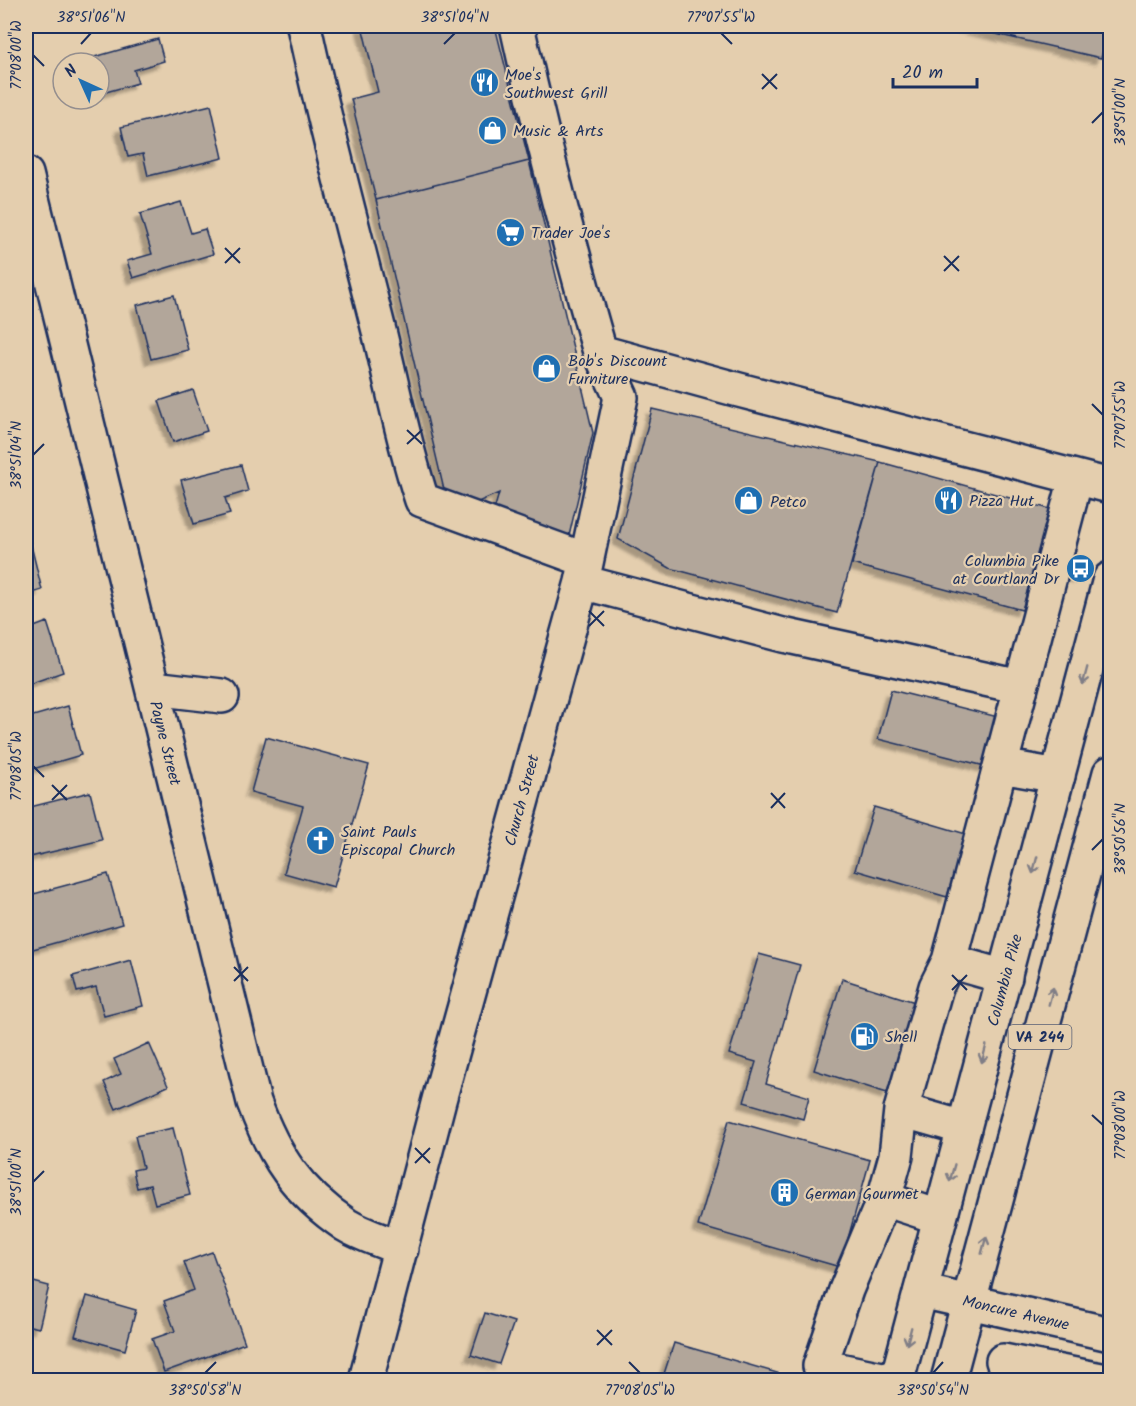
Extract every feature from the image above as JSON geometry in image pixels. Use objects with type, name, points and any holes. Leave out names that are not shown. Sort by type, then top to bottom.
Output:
[{"type":"street","points":[[304,26],[320,99],[422,500],[584,571],[783,635],[1021,687]]},
{"type":"street","name":"Church Street","points":[[366,1380],[439,1100],[584,571],[621,397],[600,351],[577,271],[534,103],[517,26]]},
{"type":"street","name":"Payne Street","points":[[26,174],[254,1102],[267,1136],[285,1167],[308,1194],[348,1226],[401,1249]]},
{"type":"street","points":[[600,351],[739,390],[1110,486]]},
{"type":"street","points":[[887,1380],[820,1365],[846,1290],[884,1199],[896,1155],[901,1110],[936,987],[950,961],[1076,478]]},
{"type":"street","name":"Columbia Pike","points":[[897,1380],[1110,579]]},
{"type":"street","points":[[153,688],[222,696]]},
{"type":"street","points":[[1001,766],[1058,776]]},
{"type":"street","name":"VA 244","points":[[948,1380],[1110,773]]},
{"type":"street","points":[[950,961],[1005,977]]},
{"type":"street","points":[[901,1110],[964,1128]]},
{"type":"street","points":[[884,1199],[939,1217]]},
{"type":"street","name":"Moncure Avenue","points":[[921,1291],[1110,1334]]},
{"type":"street","points":[[1015,1313],[1000,1371],[1101,1380]]},
{"type":"building","points":[[362,26],[495,26],[529,161],[376,200],[351,99],[378,92]]},
{"type":"building","points":[[961,26],[1110,26],[1101,58]]},
{"type":"building","points":[[158,39],[164,61],[134,70],[138,83],[111,91],[111,52]]},
{"type":"building","points":[[211,105],[223,158],[148,176],[143,154],[128,157],[121,127]]},
{"type":"building","points":[[529,161],[593,433],[569,536],[493,514],[499,493],[478,502],[444,490],[376,200]]},
{"type":"building","points":[[181,202],[191,233],[205,229],[213,254],[133,278],[127,261],[152,254],[140,214]]},
{"type":"building","points":[[174,295],[188,350],[151,359],[137,305]]},
{"type":"building","points":[[193,390],[207,431],[173,442],[159,401]]},
{"type":"building","name":"Petco","points":[[652,409],[880,462],[837,613],[670,568],[618,539]]},
{"type":"building","points":[[880,462],[1050,509],[1022,610],[852,564]]},
{"type":"building","points":[[241,465],[248,491],[225,498],[230,514],[194,524],[181,480]]},
{"type":"building","points":[[30,541],[42,590],[26,595],[26,542]]},
{"type":"building","points":[[1078,561],[1085,563],[1081,577],[1074,576]]},
{"type":"building","points":[[47,622],[63,672],[26,685],[26,630]]},
{"type":"building","points":[[891,690],[998,717],[985,766],[878,739]]},
{"type":"building","points":[[68,706],[81,755],[26,771],[26,718]]},
{"type":"building","name":"Saint Pauls Episcopal Church","points":[[266,737],[369,765],[334,887],[284,873],[303,806],[251,792]]},
{"type":"building","points":[[90,792],[102,840],[26,858],[26,808]]},
{"type":"building","points":[[874,807],[966,834],[947,897],[855,870]]},
{"type":"building","points":[[108,874],[122,924],[26,951],[26,896]]},
{"type":"building","points":[[759,954],[800,965],[766,1084],[809,1097],[803,1119],[744,1102],[756,1062],[729,1054]]},
{"type":"building","points":[[131,960],[143,1006],[104,1016],[96,987],[77,992],[73,976]]},
{"type":"building","name":"Shell","points":[[842,979],[915,1002],[887,1093],[814,1070]]},
{"type":"building","points":[[149,1043],[168,1086],[116,1109],[104,1082],[121,1074],[114,1059]]},
{"type":"building","name":"German Gourmet","points":[[729,1120],[870,1160],[840,1267],[698,1226]]},
{"type":"building","points":[[173,1128],[190,1195],[155,1204],[150,1185],[137,1188],[133,1170],[143,1168],[135,1136]]},
{"type":"building","points":[[212,1252],[245,1343],[164,1372],[152,1339],[175,1331],[164,1301],[194,1290],[184,1262]]},
{"type":"building","points":[[26,1280],[49,1286],[39,1328],[26,1325]]},
{"type":"building","points":[[87,1296],[136,1310],[125,1350],[75,1336]]},
{"type":"building","points":[[485,1313],[514,1322],[499,1364],[471,1355]]},
{"type":"building","points":[[674,1343],[784,1375],[782,1380],[662,1380]]},
{"type":"place","name":"Moe's Southwest Grill","points":[[484,83]]},
{"type":"place","name":"Music & Arts","points":[[492,130]]},
{"type":"place","name":"Trader Joe's","points":[[510,232]]},
{"type":"place","name":"Bob's Discount Furniture","points":[[547,369]]},
{"type":"place","name":"Pizza Hut","points":[[948,500]]},
{"type":"place","name":"Petco","points":[[749,501]]},
{"type":"place","name":"Columbia Pike at Courtland Dr","points":[[1080,569]]},
{"type":"place","name":"Saint Pauls Episcopal Church","points":[[320,840]]},
{"type":"place","name":"Shell","points":[[864,1036]]},
{"type":"place","name":"German Gourmet","points":[[784,1193]]}]
